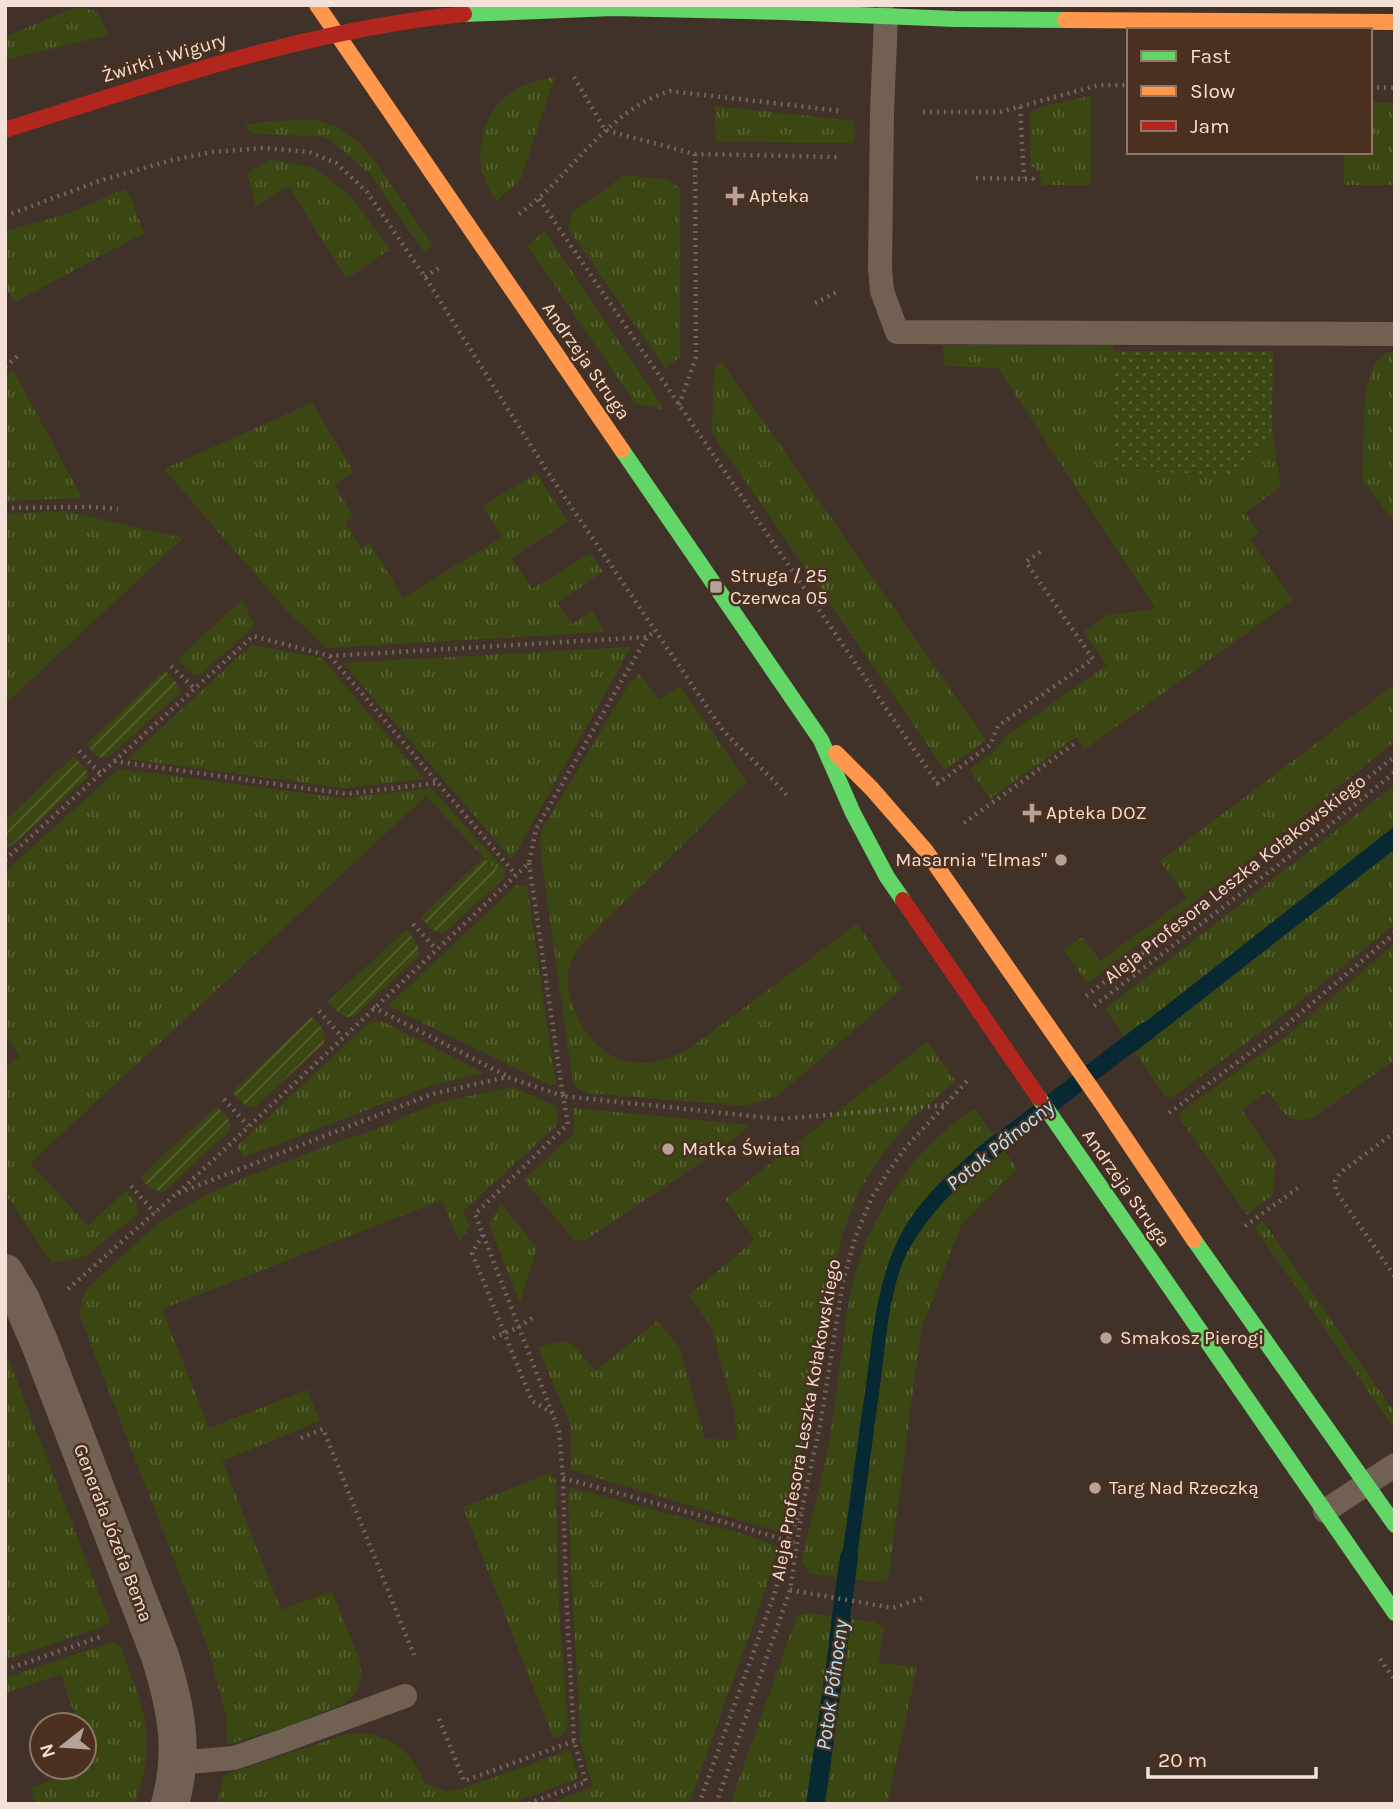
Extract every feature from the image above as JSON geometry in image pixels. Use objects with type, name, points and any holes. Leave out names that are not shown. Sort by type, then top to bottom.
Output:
[{"type":"street","name":"Andrzeja Struga","points":[[317,5],[821,740],[853,813],[887,877],[1395,1613]]},
{"type":"street","name":"Żwirki i Wigury","points":[[5,130],[251,54],[336,34],[418,19],[464,14],[653,8],[887,11],[955,19],[1395,22]]},
{"type":"street","name":"Andrzeja Struga","points":[[821,740],[872,789],[926,851],[1201,1250],[1395,1525]]},
{"type":"street","name":"Generała Józefa Bema","points":[[5,1273],[21,1300],[40,1344],[160,1656],[177,1725],[177,1763],[170,1804]]},
{"type":"lane","points":[[887,11],[882,112],[880,268],[882,290],[897,332],[1395,334]]},
{"type":"lane","points":[[1325,1511],[1395,1465]]},
{"type":"lane","points":[[177,1763],[234,1758],[405,1696]]},
{"type":"path","points":[[574,77],[605,130],[695,154],[848,157]]},
{"type":"path","points":[[1372,88],[1395,88]]},
{"type":"path","points":[[1020,107],[1024,178]]},
{"type":"path","points":[[509,221],[539,200],[605,130]]},
{"type":"path","points":[[5,216],[99,181],[212,152],[264,148],[309,152],[337,163],[367,192],[425,277],[545,468],[722,729],[797,808]]},
{"type":"path","points":[[678,406],[696,357],[695,154]]},
{"type":"path","points":[[976,178],[1024,178],[1032,179],[1033,185]]},
{"type":"path","points":[[539,200],[944,793]]},
{"type":"path","points":[[5,367],[20,354]]},
{"type":"path","points":[[5,508],[118,509]]},
{"type":"path","points":[[937,784],[990,746],[998,726],[1094,659],[1026,562],[1043,551]]},
{"type":"path","points":[[527,1804],[586,1782],[574,1741],[559,1431],[475,1214],[568,1124],[529,863],[536,829],[648,637],[655,631]]},
{"type":"path","points":[[5,860],[253,636],[330,656],[648,637]]},
{"type":"path","points":[[330,656],[516,875]]},
{"type":"path","points":[[171,666],[195,689]]},
{"type":"path","points":[[957,813],[964,823],[1074,744]]},
{"type":"path","points":[[79,751],[100,773]]},
{"type":"path","points":[[1041,1016],[1084,997],[1255,868],[1395,755]]},
{"type":"path","points":[[113,761],[346,793],[437,783]]},
{"type":"path","name":"Aleja Profesora Leszka Kołakowskiego","points":[[1097,1015],[1092,1008],[1395,772]]},
{"type":"path","points":[[66,1291],[176,1194],[529,863]]},
{"type":"path","points":[[413,924],[436,949]]},
{"type":"path","points":[[1168,1114],[1278,1032],[1395,933]]},
{"type":"path","points":[[373,1007],[508,1077],[563,1096],[780,1119],[946,1105]]},
{"type":"path","points":[[318,1011],[342,1037]]},
{"type":"path","name":"Aleja Profesora Leszka Kołakowskiego","points":[[716,1804],[790,1590],[803,1504],[820,1425],[842,1282],[855,1238],[872,1197],[907,1146],[1000,1044]]},
{"type":"path","points":[[176,1194],[432,1094],[508,1077]]},
{"type":"path","points":[[224,1099],[248,1126]]},
{"type":"path","points":[[1395,1132],[1339,1173],[1335,1181],[1336,1191],[1395,1277]]},
{"type":"path","points":[[1245,1226],[1302,1185]]},
{"type":"path","points":[[131,1186],[155,1213]]},
{"type":"path","points":[[483,1235],[472,1253],[532,1401],[553,1413]]},
{"type":"path","points":[[493,1338],[532,1318]]},
{"type":"path","points":[[302,1438],[323,1429],[416,1662]]},
{"type":"path","points":[[563,1478],[798,1544]]},
{"type":"path","points":[[699,1804],[775,1592],[788,1540],[803,1504]]},
{"type":"path","points":[[790,1590],[894,1608],[922,1598]]},
{"type":"path","points":[[5,1670],[108,1634]]},
{"type":"path","points":[[436,1711],[464,1782],[574,1741]]},
{"type":"green space","points":[[78,6],[98,12],[108,35],[5,60],[5,37]]},
{"type":"green space","points":[[555,77],[521,179],[497,201],[486,184],[480,158],[482,139],[491,114],[507,95],[517,89],[529,83]]},
{"type":"green space","points":[[1091,96],[1091,185],[1042,185],[1040,173],[1031,165],[1030,112],[1048,105]]},
{"type":"green space","points":[[1372,102],[1395,103],[1395,185],[1344,185],[1344,154],[1372,154]]},
{"type":"green space","points":[[715,106],[855,121],[854,143],[716,142]]},
{"type":"green space","points":[[316,120],[338,127],[359,143],[376,163],[433,246],[424,252],[370,174],[332,141],[320,136],[253,134],[245,125],[269,121]]},
{"type":"green space","points":[[271,159],[315,168],[351,197],[390,249],[346,279],[289,186],[256,206],[247,173]]},
{"type":"green space","points":[[625,175],[668,180],[680,188],[680,357],[665,368],[568,228],[572,212]]},
{"type":"green space","points":[[124,189],[130,196],[144,233],[15,302],[5,287],[5,231],[70,213]]},
{"type":"green space","points":[[545,232],[665,410],[635,403],[527,245]]},
{"type":"green space","points":[[943,345],[1113,345],[1115,351],[1237,474],[1272,430],[1281,487],[1245,513],[1259,533],[1250,540],[1293,600],[1085,749],[1076,737],[990,799],[970,769],[994,752],[1006,736],[1107,665],[1084,632],[1108,615],[1156,609],[998,368],[944,366]]},
{"type":"green space","points":[[1115,351],[1273,351],[1272,430],[1237,475],[1113,470]]},
{"type":"green space","points":[[1395,352],[1395,523],[1362,479],[1365,394],[1375,362],[1387,353]]},
{"type":"green space","points":[[722,362],[986,740],[945,770],[712,433],[714,367]]},
{"type":"green space","points":[[13,370],[82,498],[5,501],[5,377]]},
{"type":"green space","points":[[312,403],[354,472],[334,484],[353,516],[345,522],[361,549],[370,543],[403,598],[502,537],[483,506],[536,473],[568,521],[512,558],[532,589],[591,553],[603,572],[557,603],[572,624],[592,611],[605,632],[327,648],[287,611],[164,469]]},
{"type":"green space","points":[[68,512],[183,538],[5,704],[5,513]]},
{"type":"green space","points":[[242,600],[253,622],[252,628],[202,673],[194,675],[178,659]]},
{"type":"green space","points":[[251,645],[322,658],[424,779],[344,788],[128,759]]},
{"type":"green space","points":[[631,647],[512,859],[343,663]]},
{"type":"green space","points":[[165,670],[181,692],[109,757],[101,758],[96,755],[87,744]]},
{"type":"green space","points":[[640,674],[659,700],[680,686],[747,782],[579,947],[568,972],[568,984],[574,1009],[588,1034],[606,1052],[617,1058],[645,1063],[664,1060],[690,1048],[857,924],[902,989],[776,1097],[748,1105],[588,1093],[573,1083],[540,842],[542,830],[630,682]]},
{"type":"green space","points":[[1395,684],[1395,741],[1248,861],[1087,983],[1064,950],[1082,937],[1100,961],[1187,898],[1160,861]]},
{"type":"green space","points":[[74,756],[87,771],[88,777],[10,847],[5,848],[5,820]]},
{"type":"green space","points":[[119,769],[342,798],[431,788],[505,870],[504,878],[426,796],[30,1163],[88,1226],[127,1190],[138,1214],[87,1255],[52,1263],[5,1193],[5,1068],[20,1056],[5,1036],[5,872]]},
{"type":"green space","points":[[1395,785],[1395,826],[1125,1038],[1105,1009]]},
{"type":"green space","points":[[1395,849],[1395,924],[1269,1026],[1171,1098],[1165,1096],[1135,1052]]},
{"type":"green space","points":[[484,858],[504,878],[443,934],[431,929],[420,917]]},
{"type":"green space","points":[[517,885],[527,886],[556,1084],[550,1085],[388,1006]]},
{"type":"green space","points":[[406,930],[417,945],[419,956],[353,1017],[339,1013],[328,1002]]},
{"type":"green space","points":[[1395,944],[1395,1060],[1314,1117],[1297,1120],[1291,1118],[1268,1091],[1242,1110],[1276,1161],[1272,1195],[1247,1215],[1181,1120],[1179,1113],[1284,1038]]},
{"type":"green space","points":[[312,1017],[322,1028],[324,1043],[254,1108],[245,1105],[232,1092]]},
{"type":"green space","points":[[382,1021],[484,1073],[429,1086],[244,1157],[237,1146],[369,1023]]},
{"type":"green space","points":[[927,1042],[956,1081],[909,1121],[882,1155],[858,1193],[842,1235],[783,1533],[571,1470],[571,1426],[538,1348],[567,1342],[577,1348],[596,1371],[657,1321],[679,1346],[705,1439],[737,1440],[735,1414],[711,1326],[689,1295],[755,1240],[725,1199]]},
{"type":"green space","points":[[512,1087],[556,1106],[558,1124],[463,1211],[470,1227],[459,1241],[442,1200],[162,1309],[209,1428],[307,1390],[320,1421],[222,1461],[281,1610],[332,1591],[360,1661],[361,1676],[358,1687],[344,1704],[289,1726],[227,1745],[226,1715],[207,1645],[80,1316],[83,1297],[89,1287],[162,1220],[209,1194],[440,1102]]},
{"type":"green space","points":[[217,1106],[225,1114],[230,1130],[164,1192],[151,1189],[140,1177]]},
{"type":"green space","points":[[573,1108],[750,1125],[725,1146],[581,1241],[574,1240],[524,1180],[574,1133]]},
{"type":"green space","points":[[974,1108],[1017,1169],[961,1225],[921,1330],[888,1580],[878,1582],[811,1574],[801,1561],[830,1438],[848,1307],[856,1271],[869,1234],[914,1161],[944,1131]]},
{"type":"green space","points":[[501,1204],[537,1248],[520,1303],[489,1224]]},
{"type":"green space","points":[[1263,1221],[1395,1413],[1395,1430],[1255,1228]]},
{"type":"green space","points":[[5,1350],[110,1622],[5,1660]]},
{"type":"green space","points":[[550,1473],[556,1481],[559,1610],[568,1725],[563,1735],[553,1738],[463,1507]]},
{"type":"green space","points":[[571,1488],[740,1533],[778,1547],[689,1804],[548,1804],[593,1787],[581,1744],[568,1496]]},
{"type":"green space","points":[[806,1613],[873,1622],[884,1627],[878,1663],[917,1667],[887,1804],[730,1804],[797,1616]]},
{"type":"green space","points":[[112,1642],[120,1646],[139,1698],[146,1729],[145,1767],[135,1804],[36,1804],[31,1788],[50,1781],[98,1781],[98,1711],[73,1711],[61,1674],[5,1693],[5,1678]]},
{"type":"green space","points":[[364,1733],[394,1743],[408,1755],[424,1782],[447,1792],[570,1750],[578,1778],[509,1804],[217,1804],[224,1775],[347,1734]]},
{"type":"water","points":[[1395,826],[1395,849],[1135,1052],[1125,1038]]},
{"type":"water","points":[[993,1135],[1001,1147],[963,1182],[928,1220],[909,1249],[897,1278],[887,1329],[854,1579],[839,1577],[874,1329],[888,1266],[905,1227],[924,1201],[945,1178]]},
{"type":"water","points":[[833,1617],[851,1619],[825,1804],[806,1804]]},
{"type":"waterway","name":"Potok Północny","points":[[982,1156],[1146,1031]]},
{"type":"waterway","name":"Potok Północny","points":[[838,1640],[849,1557]]},
{"type":"traffic: fast","points":[[464,14],[613,8],[1065,20]]},
{"type":"traffic: fast","points":[[622,450],[821,740],[853,813],[887,877],[903,900]]},
{"type":"traffic: fast","points":[[1039,1098],[1395,1613]]},
{"type":"traffic: fast","points":[[1194,1240],[1395,1525]]},
{"type":"traffic: slow","points":[[317,5],[622,450]]},
{"type":"traffic: slow","points":[[1065,20],[1395,22]]},
{"type":"traffic: slow","points":[[836,753],[872,789],[926,851],[1194,1240]]},
{"type":"traffic: jam","points":[[5,130],[175,76],[289,45],[347,32],[464,14]]},
{"type":"traffic: jam","points":[[903,900],[1039,1098]]},
{"type":"place","name":"Apteka","points":[[735,196]]},
{"type":"place","name":"Struga / 25 Czerwca 05","points":[[716,587]]},
{"type":"place","name":"Apteka DOZ","points":[[1032,813]]},
{"type":"place","name":"Masarnia \"Elmas\"","points":[[1061,860]]},
{"type":"place","name":"Matka Świata","points":[[668,1149]]},
{"type":"place","name":"Smakosz Pierogi","points":[[1106,1338]]},
{"type":"place","name":"Targ Nad Rzeczką","points":[[1095,1488]]}]
